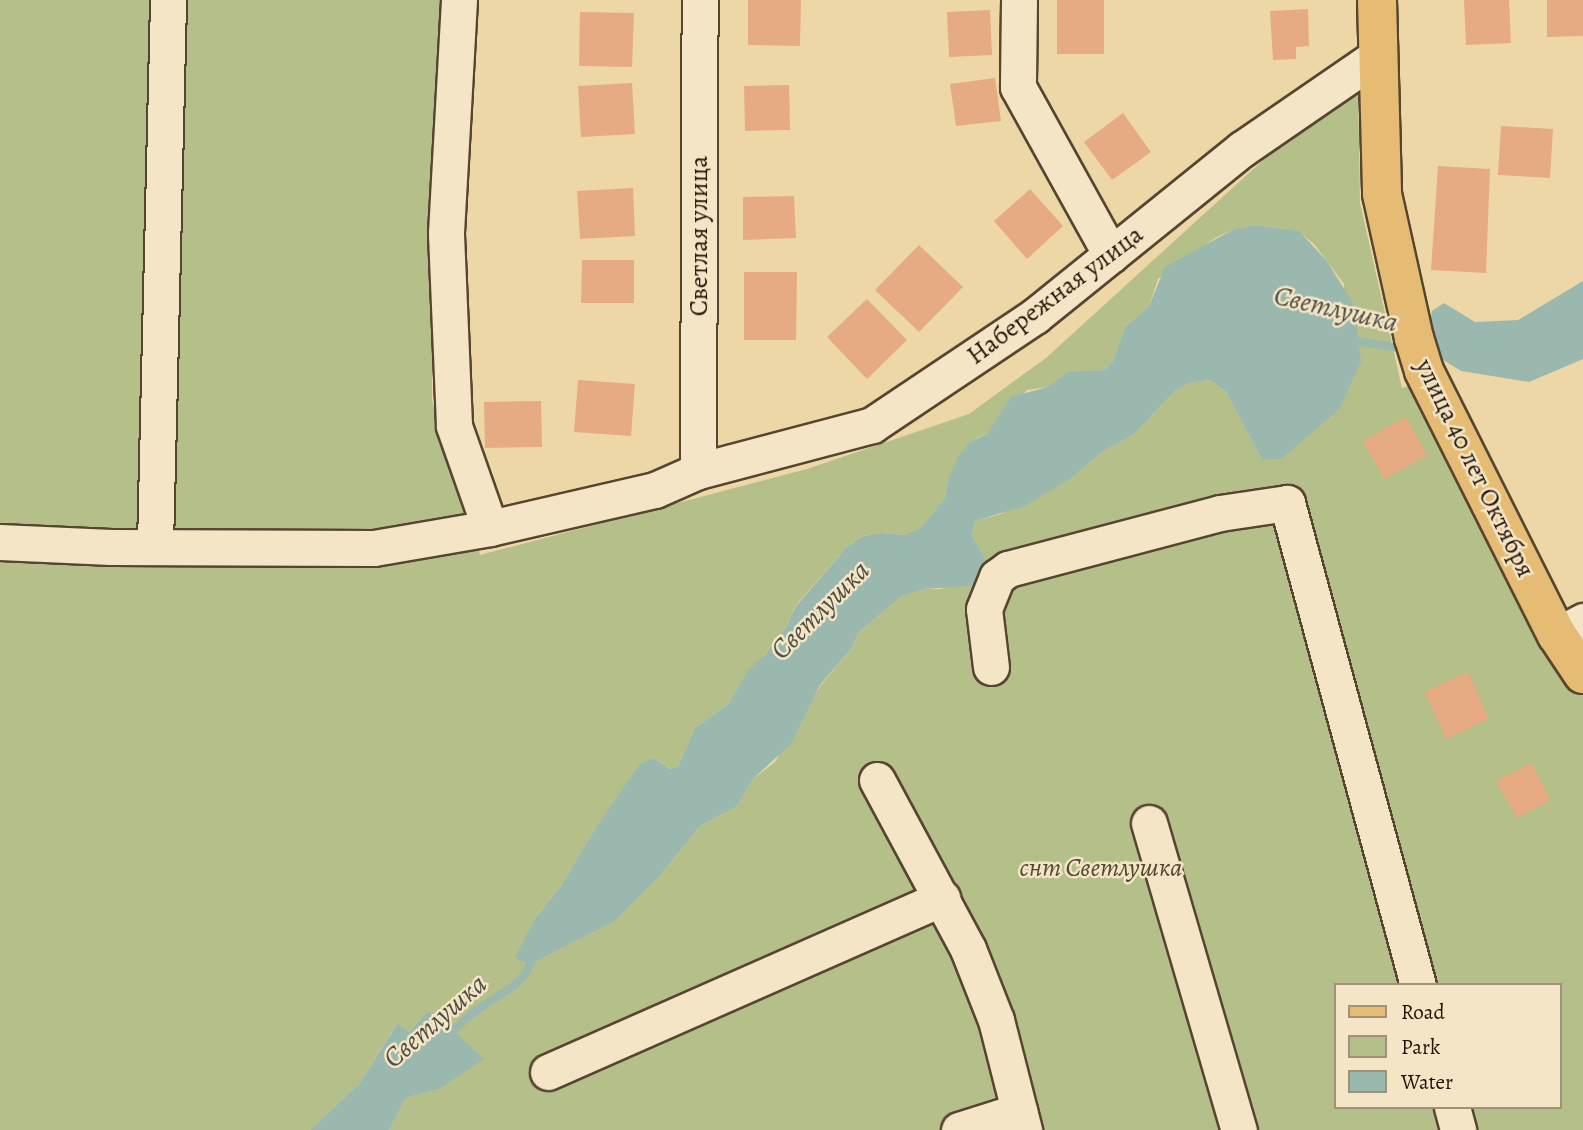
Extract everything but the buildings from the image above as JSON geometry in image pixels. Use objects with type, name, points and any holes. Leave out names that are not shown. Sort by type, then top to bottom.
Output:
[{"type":"main road","name":"улица 40 лет Октября","points":[[1377,0],[1382,194],[1419,354],[1570,628],[1583,674]]},
{"type":"street","points":[[155,545],[168,0]]},
{"type":"street","points":[[459,0],[446,234],[454,426],[490,528]]},
{"type":"street","name":"Светлая улица","points":[[698,471],[701,0]]},
{"type":"street","points":[[1019,0],[1018,87],[1111,255]]},
{"type":"street","name":"Набережная улица","points":[[0,542],[374,548],[490,528],[654,490],[698,471],[872,425],[1035,316],[1242,149],[1379,55]]},
{"type":"street","points":[[990,667],[984,609],[997,576],[1008,569],[1220,513],[1287,503],[1417,983]]},
{"type":"street","points":[[877,780],[968,949],[996,1020],[1021,1120],[958,1130]]},
{"type":"street","points":[[1150,823],[1239,1130]]},
{"type":"street","points":[[548,1072],[942,898]]},
{"type":"street","points":[[1453,1109],[1458,1130]]},
{"type":"green space","name":"снт Светлушка","points":[[0,0],[445,0],[432,289],[432,400],[480,555],[807,469],[969,414],[1046,358],[1296,130],[1358,87],[1360,203],[1402,388],[1411,385],[1583,679],[1583,1130],[389,1130],[406,1098],[439,1089],[426,1013],[409,1032],[396,1025],[359,1084],[310,1130],[0,1130]],"holes":[[[1255,225],[1298,231],[1315,245],[1344,284],[1339,410],[1281,458],[1262,460],[1226,392],[1210,380],[1189,383],[1175,391],[1133,435],[1102,452],[1070,479],[1001,514],[975,521],[972,535],[985,559],[941,589],[925,589],[902,596],[860,631],[851,649],[821,685],[775,762],[754,778],[736,807],[700,826],[657,879],[615,921],[555,951],[516,958],[536,917],[561,886],[598,824],[623,789],[654,758],[670,769],[678,766],[695,728],[728,704],[749,670],[766,654],[786,627],[796,605],[847,547],[863,536],[881,533],[905,535],[921,529],[945,498],[948,481],[977,438],[987,434],[1027,390],[1047,387],[1068,373],[1105,370],[1113,361],[1125,327],[1149,306],[1158,279],[1215,238],[1234,229]]]},
{"type":"water","points":[[1255,225],[1299,231],[1327,261],[1354,305],[1361,362],[1339,410],[1281,459],[1262,460],[1226,392],[1210,380],[1189,383],[1175,391],[1133,435],[1102,452],[1070,479],[1025,506],[975,521],[972,535],[985,559],[977,585],[925,589],[902,596],[860,631],[851,649],[820,685],[791,744],[754,778],[736,807],[700,826],[657,879],[615,921],[536,961],[522,962],[515,957],[536,917],[561,886],[598,824],[640,764],[654,758],[670,769],[678,766],[695,728],[728,704],[749,669],[766,654],[786,627],[796,606],[847,547],[863,536],[881,533],[905,535],[921,528],[945,498],[948,481],[959,455],[970,442],[987,434],[1011,397],[1047,387],[1068,372],[1105,370],[1113,361],[1125,327],[1149,306],[1165,267],[1234,229]]},
{"type":"water","points":[[1583,281],[1583,359],[1529,382],[1461,371],[1430,352],[1426,340],[1432,311],[1444,303],[1475,322],[1518,320]]},
{"type":"water","points":[[442,1011],[453,1030],[484,1059],[439,1089],[406,1098],[389,1130],[310,1130],[359,1084],[397,1024],[409,1032],[426,1013]]},
{"type":"waterway","name":"Светлушка","points":[[1350,340],[1406,349]]},
{"type":"waterway","name":"Светлушка","points":[[445,1038],[475,1011],[515,985],[525,974],[536,952]]}]
